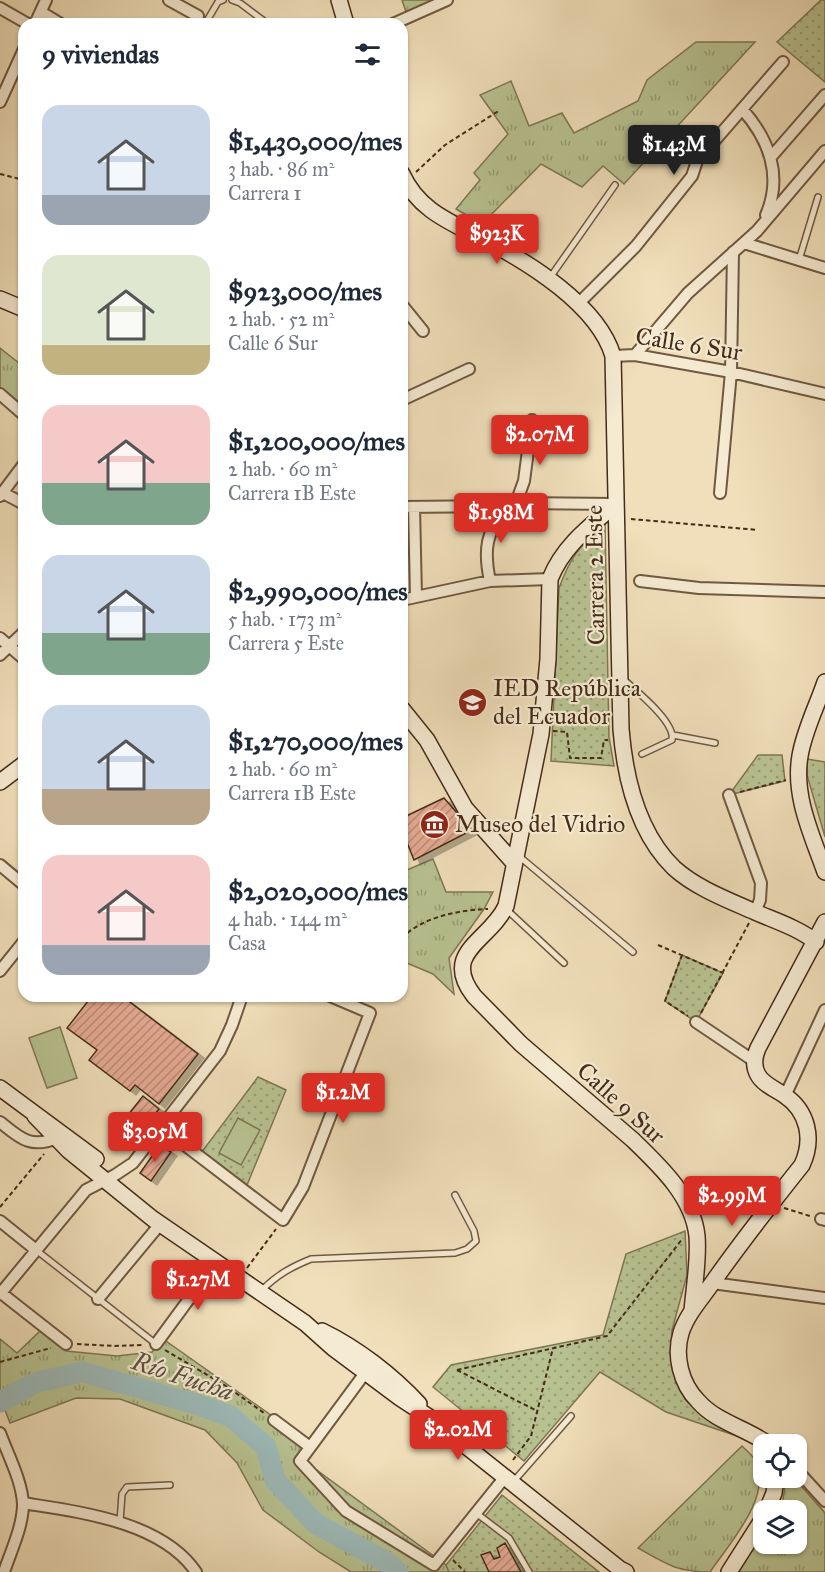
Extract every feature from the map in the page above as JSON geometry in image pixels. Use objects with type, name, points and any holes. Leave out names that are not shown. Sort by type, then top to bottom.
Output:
[{"type":"street","points":[[38,18],[46,0]]},
{"type":"street","points":[[169,0],[199,18]]},
{"type":"street","points":[[339,0],[342,18]]},
{"type":"street","points":[[406,18],[444,1]]},
{"type":"street","points":[[0,8],[18,18]]},
{"type":"street","points":[[41,12],[51,18]]},
{"type":"street","points":[[0,102],[18,62]]},
{"type":"street","points":[[578,304],[636,246],[692,177],[697,161],[783,62]]},
{"type":"street","points":[[771,158],[825,95]]},
{"type":"street","points":[[742,109],[758,129],[771,158],[773,171],[773,192],[767,212],[757,231]]},
{"type":"street","points":[[635,355],[688,293],[757,231],[825,151]]},
{"type":"street","name":"Calle 6 Sur","points":[[408,185],[418,201],[439,216],[505,251],[548,280],[590,314],[609,342],[613,356],[635,355],[731,372],[825,394]]},
{"type":"street","points":[[744,243],[825,268]]},
{"type":"street","points":[[720,493],[731,372],[733,252]]},
{"type":"street","points":[[0,299],[18,306]]},
{"type":"street","points":[[408,313],[423,331]]},
{"type":"street","name":"Carrera 2 Este","points":[[613,356],[622,740],[640,816],[655,846],[675,869],[687,878],[755,912],[800,931],[821,946]]},
{"type":"street","points":[[408,397],[469,369]]},
{"type":"street","points":[[0,394],[18,409]]},
{"type":"street","points":[[516,503],[524,481],[532,420]]},
{"type":"street","points":[[18,472],[1,495],[18,502]]},
{"type":"street","points":[[408,507],[504,506],[516,503],[616,511]]},
{"type":"street","points":[[490,581],[485,557],[487,541],[504,506]]},
{"type":"street","points":[[414,507],[416,597]]},
{"type":"street","points":[[505,909],[537,760],[549,659],[550,579],[555,567],[572,543],[616,511]]},
{"type":"street","points":[[408,599],[490,581],[550,579]]},
{"type":"street","points":[[640,581],[699,588],[825,592]]},
{"type":"street","points":[[0,638],[18,654]]},
{"type":"street","points":[[0,655],[18,638]]},
{"type":"street","points":[[825,682],[803,744],[798,777],[803,810],[825,872]]},
{"type":"street","points":[[408,716],[427,740],[465,808],[515,858]]},
{"type":"street","points":[[0,782],[18,768]]},
{"type":"street","points":[[729,795],[761,883],[760,900],[755,912]]},
{"type":"street","points":[[0,866],[18,880]]},
{"type":"street","name":"Calle 9 Sur","points":[[505,909],[500,918],[466,954],[461,967],[468,988],[521,1044],[650,1157],[682,1195],[694,1224],[697,1251],[692,1311]]},
{"type":"street","points":[[753,1435],[716,1416],[696,1400],[685,1381],[679,1356],[681,1332],[692,1311],[712,1283],[802,1165],[808,1145],[807,1126],[800,1111],[785,1096],[761,1079],[757,1074],[754,1061],[758,1048],[821,946],[825,922]]},
{"type":"street","points":[[0,971],[18,948]]},
{"type":"street","points":[[66,1344],[0,1293],[86,1190],[130,1166],[220,1051],[240,1002]]},
{"type":"street","points":[[160,1127],[283,1220],[303,1186],[370,1013],[344,1002]]},
{"type":"street","points":[[785,1096],[825,1010]]},
{"type":"street","points":[[696,1022],[754,1061]]},
{"type":"street","points":[[0,1088],[75,1142],[110,1178],[161,1223],[261,1291],[305,1323],[333,1348],[368,1368],[400,1398],[432,1419],[623,1571]]},
{"type":"street","points":[[36,1116],[69,1151],[110,1178],[212,1257]]},
{"type":"street","points":[[0,1122],[26,1142],[46,1142],[57,1138]]},
{"type":"street","points":[[0,1221],[36,1250]]},
{"type":"street","points":[[98,1299],[161,1223]]},
{"type":"street","points":[[156,1344],[212,1257]]},
{"type":"street","points":[[712,1283],[825,1298]]},
{"type":"street","points":[[368,1368],[300,1461],[346,1511],[434,1565],[476,1514],[509,1480]]},
{"type":"street","points":[[274,1420],[310,1447]]},
{"type":"street","points":[[0,1433],[17,1478],[23,1503],[20,1521],[4,1572]]},
{"type":"street","points":[[807,1481],[825,1501]]},
{"type":"street","points":[[23,1503],[120,1522],[166,1544],[196,1572]]},
{"type":"street","points":[[729,1572],[753,1534]]},
{"type":"lane","points":[[204,18],[218,2],[223,0]]},
{"type":"lane","points":[[231,0],[240,3],[260,18]]},
{"type":"lane","points":[[548,280],[615,185]]},
{"type":"lane","points":[[799,260],[818,197]]},
{"type":"lane","points":[[620,675],[666,721],[673,735],[672,740],[642,754]]},
{"type":"lane","points":[[673,735],[715,743]]},
{"type":"lane","points":[[515,858],[633,952]]},
{"type":"lane","points":[[505,909],[564,963]]},
{"type":"lane","points":[[261,1291],[273,1279],[291,1267],[312,1259],[455,1253],[467,1249],[476,1241],[474,1231],[455,1195]]},
{"type":"lane","points":[[36,1250],[156,1344]]},
{"type":"lane","points":[[509,1480],[571,1416]]},
{"type":"lane","points":[[120,1522],[122,1494],[127,1487],[170,1485]]},
{"type":"lane","points":[[476,1514],[509,1538],[529,1572]]},
{"type":"path","points":[[408,175],[445,145],[500,110]]},
{"type":"path","points":[[0,174],[18,178]]},
{"type":"path","points":[[616,511],[758,530]]},
{"type":"path","points":[[541,730],[567,732],[570,758],[601,758],[604,740],[622,740]]},
{"type":"path","points":[[729,795],[798,777]]},
{"type":"path","points":[[408,933],[417,925],[445,916],[474,910],[505,909]]},
{"type":"path","points":[[682,955],[665,1001],[696,1022],[755,912]]},
{"type":"path","points":[[658,945],[723,973]]},
{"type":"path","points":[[0,1207],[57,1138]]},
{"type":"path","points":[[770,1204],[823,1219]]},
{"type":"path","points":[[240,1277],[283,1220]]},
{"type":"path","points":[[537,1411],[457,1370],[607,1336],[694,1224]]},
{"type":"path","points":[[0,1362],[66,1344],[115,1346],[156,1344],[226,1386],[274,1420]]},
{"type":"path","points":[[513,1460],[531,1436],[553,1348]]},
{"type":"path","points":[[444,1553],[465,1572]]},
{"type":"green space","points":[[402,0],[434,0],[406,12]]},
{"type":"green space","points":[[821,0],[825,0],[825,82],[777,42]]},
{"type":"green space","points":[[696,42],[755,42],[624,184],[603,166],[582,187],[541,164],[482,224],[456,209],[480,180],[474,173],[508,134],[480,95],[511,81],[529,126],[562,113],[574,133],[638,101],[647,80]]},
{"type":"green space","points":[[0,348],[18,362],[18,402],[0,387]]},
{"type":"green space","points":[[605,525],[609,737],[614,766],[551,761],[559,588],[577,552]]},
{"type":"green space","points":[[758,755],[782,755],[785,781],[729,795]]},
{"type":"green space","points":[[807,759],[825,762],[825,837],[807,775]]},
{"type":"green space","points":[[433,859],[446,892],[493,892],[484,909],[449,958],[454,994],[433,974],[408,964],[408,869]]},
{"type":"green space","points":[[682,955],[723,973],[696,1022],[665,1001]]},
{"type":"green space","points":[[60,1027],[77,1078],[47,1088],[29,1038]]},
{"type":"green space","points":[[258,1077],[286,1090],[247,1185],[201,1153]]},
{"type":"green space","points":[[238,1118],[260,1130],[241,1165],[219,1153]]},
{"type":"green space","points":[[685,1231],[687,1275],[672,1330],[671,1351],[675,1374],[685,1399],[702,1415],[737,1436],[666,1412],[600,1372],[524,1461],[433,1387],[451,1365],[603,1335],[626,1254]]},
{"type":"green space","points":[[40,1331],[66,1351],[117,1356],[152,1352],[163,1339],[309,1442],[299,1457],[446,1565],[449,1572],[351,1572],[319,1552],[263,1510],[237,1463],[205,1430],[120,1399],[76,1398],[10,1423],[0,1397],[0,1339],[17,1353]]},
{"type":"green space","points":[[742,1446],[751,1454],[753,1457],[753,1488],[759,1488],[755,1500],[753,1500],[747,1519],[710,1572],[680,1569],[638,1548]]},
{"type":"green space","points":[[785,1488],[803,1488],[825,1513],[825,1572],[736,1572],[753,1546],[753,1554],[807,1554],[807,1500],[783,1500]]},
{"type":"green space","points":[[502,1495],[599,1572],[449,1572],[446,1565]]},
{"type":"building","name":"Museo del Vidrio","points":[[444,798],[472,830],[414,860],[408,845],[408,815]]},
{"type":"building","points":[[87,1002],[130,1002],[198,1054],[159,1104],[135,1085],[130,1091],[89,1060],[97,1050],[67,1028]]},
{"type":"building","points":[[143,1096],[159,1109],[129,1146],[116,1136],[127,1123],[124,1120]]},
{"type":"building","points":[[160,1145],[171,1152],[151,1181],[140,1173]]},
{"type":"building","points":[[505,1543],[521,1572],[489,1572],[481,1555],[490,1552],[494,1559],[500,1557],[497,1548]]},
{"type":"waterway","name":"Río Fucha","points":[[0,1402],[37,1382],[83,1372],[230,1416],[266,1447],[275,1480],[315,1523],[386,1562],[398,1572]]},
{"type":"place","name":"IED República del Ecuador","points":[[472,702]]},
{"type":"place","name":"Museo del Vidrio","points":[[434,824]]}]
